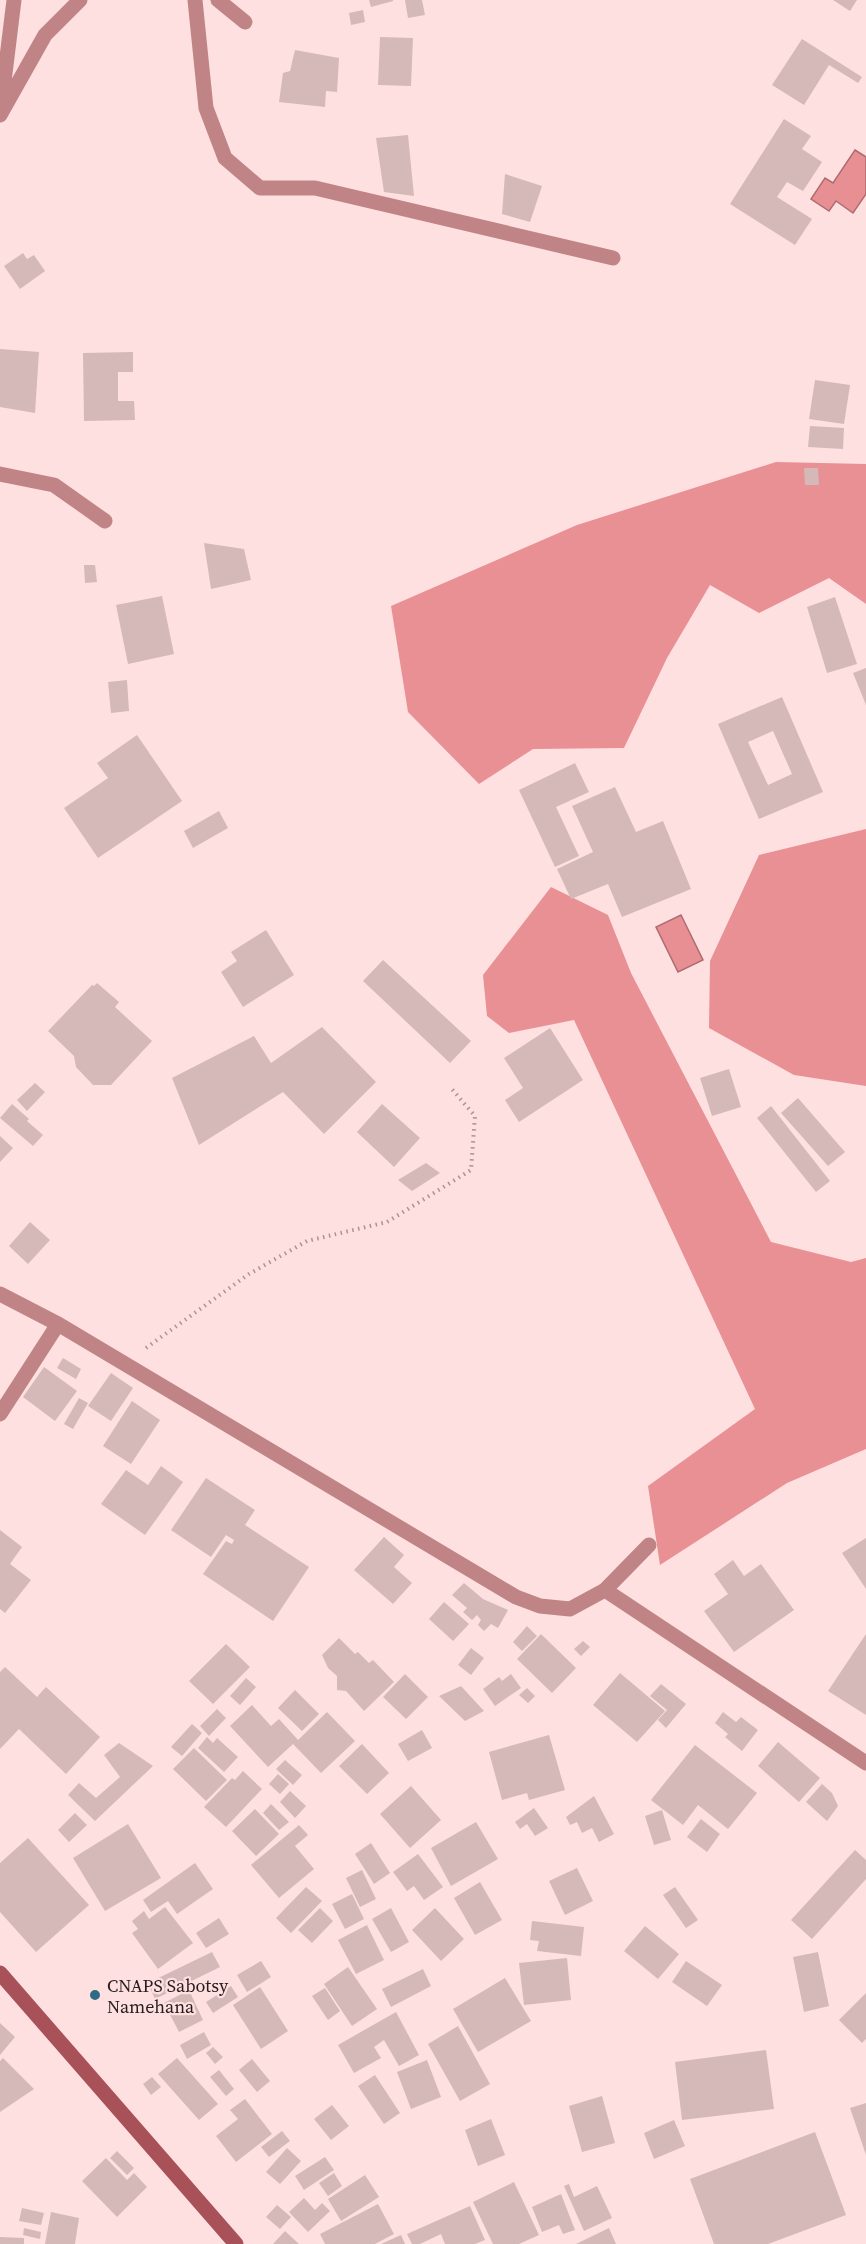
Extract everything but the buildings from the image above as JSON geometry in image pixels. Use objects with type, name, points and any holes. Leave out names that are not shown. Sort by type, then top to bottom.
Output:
[{"type":"main road","points":[[0,1973],[236,2244]]},
{"type":"street","points":[[15,0],[0,115],[45,35],[80,0]]},
{"type":"street","points":[[195,0],[206,108],[225,158],[260,188],[315,188],[613,258]]},
{"type":"street","points":[[218,0],[245,22]]},
{"type":"street","points":[[0,474],[54,485],[105,521]]},
{"type":"street","points":[[0,1294],[58,1324],[516,1597],[540,1606],[570,1609],[605,1590],[649,1545]]},
{"type":"street","points":[[0,1414],[58,1324]]},
{"type":"street","points":[[605,1590],[866,1763]]},
{"type":"path","points":[[124,1364],[249,1274],[307,1241],[387,1222],[471,1170],[475,1116],[452,1088]]},
{"type":"shaded area","points":[[855,150],[866,157],[866,194],[853,213],[836,201],[829,211],[811,199],[825,178],[833,183]]},
{"type":"shaded area","points":[[776,462],[866,464],[866,604],[829,578],[759,613],[710,585],[667,658],[624,748],[533,749],[479,784],[408,712],[391,606],[577,525]]},
{"type":"shaded area","points":[[866,829],[866,1086],[794,1075],[709,1028],[710,961],[759,855]]},
{"type":"shaded area","points":[[551,887],[608,915],[631,973],[771,1242],[851,1262],[866,1258],[866,1449],[787,1483],[660,1565],[648,1486],[755,1409],[574,1020],[509,1033],[487,1016],[483,975]]},
{"type":"shaded area","points":[[681,915],[703,960],[678,972],[656,927]]},
{"type":"place","name":"CNAPS Sabotsy Namehana","points":[[95,1995]]}]
